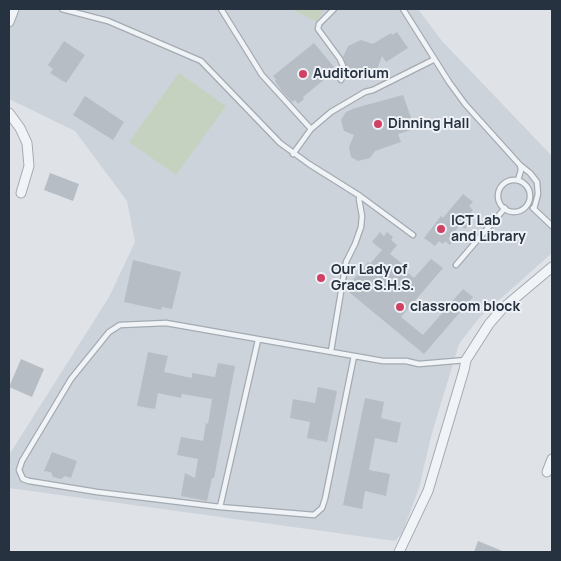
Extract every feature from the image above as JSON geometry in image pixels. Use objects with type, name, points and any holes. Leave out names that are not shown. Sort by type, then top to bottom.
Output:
[{"type":"street","points":[[9,22],[14,9]]},
{"type":"street","points":[[9,113],[20,128],[27,143],[29,166],[21,193]]},
{"type":"street","points":[[399,552],[428,491],[466,360],[489,324],[502,308],[552,267]]},
{"type":"street","points":[[547,472],[552,459]]},
{"type":"lane","points":[[62,9],[108,21],[201,61],[229,88],[261,125],[293,154],[360,196],[413,234]]},
{"type":"lane","points":[[221,9],[262,75],[311,129]]},
{"type":"lane","points":[[334,9],[319,24],[318,29],[340,59],[344,72],[341,80]]},
{"type":"lane","points":[[403,9],[433,60],[466,104],[537,182],[538,194],[534,209]]},
{"type":"lane","points":[[293,154],[311,129],[331,112],[352,99],[433,60]]},
{"type":"lane","points":[[518,180],[521,170],[520,165]]},
{"type":"lane","points":[[518,180],[529,189],[530,200],[528,204],[520,211],[515,212],[505,208],[499,200],[500,189],[507,182],[518,180]]},
{"type":"lane","points":[[331,352],[346,262],[361,227],[360,196]]},
{"type":"lane","points":[[528,204],[552,226]]},
{"type":"lane","points":[[456,265],[505,208]]},
{"type":"lane","points":[[354,356],[326,499],[318,512],[306,515],[96,492],[29,482],[24,479],[18,470],[71,379],[109,332],[120,325],[166,323],[384,361],[406,361],[419,364],[466,360]]},
{"type":"lane","points":[[220,507],[258,340]]},
{"type":"shaded area","name":"Our Lady of Grace S.H.S.","points":[[9,9],[418,9],[442,41],[552,156],[552,253],[479,318],[459,344],[432,433],[419,488],[402,534],[395,541],[9,488],[9,455],[109,297],[135,242],[127,201],[75,131],[9,99]]},
{"type":"green space","points":[[291,9],[324,9],[317,22]]},
{"type":"green space","points":[[179,73],[226,106],[176,175],[129,142]]},
{"type":"building","points":[[397,32],[408,48],[386,62],[382,56],[376,72],[362,78],[349,73],[343,57],[348,46],[361,40],[373,44],[391,33],[392,35]]},
{"type":"building","points":[[64,41],[85,55],[66,83],[50,73],[53,69],[48,65]]},
{"type":"building","name":"Auditorium","points":[[314,43],[334,67],[328,71],[331,74],[303,97],[304,99],[298,104],[295,100],[292,102],[281,90],[273,76]]},
{"type":"building","name":"Dinning Hall","points":[[403,95],[415,129],[398,134],[401,142],[375,151],[370,158],[358,161],[351,157],[349,147],[354,135],[344,131],[341,120],[346,112]]},
{"type":"building","points":[[85,96],[124,122],[113,140],[73,115]]},
{"type":"building","points":[[50,173],[79,184],[73,201],[44,190]]},
{"type":"building","points":[[463,194],[473,202],[469,206],[473,210],[469,215],[473,218],[465,229],[460,225],[451,236],[454,239],[450,245],[445,241],[443,244],[439,241],[435,246],[424,238],[441,216],[443,218]]},
{"type":"building","points":[[380,232],[384,236],[387,232],[393,237],[391,240],[397,245],[390,254],[404,265],[402,268],[414,278],[431,259],[443,268],[401,317],[423,335],[463,289],[473,297],[424,354],[349,292],[354,287],[352,285],[355,282],[353,280],[368,262],[370,264],[382,250],[372,242]]},
{"type":"building","points":[[133,260],[181,272],[172,309],[162,307],[161,310],[124,302]]},
{"type":"building","points":[[148,352],[168,356],[164,372],[192,378],[192,373],[215,377],[218,363],[235,366],[214,478],[212,478],[207,501],[181,496],[185,473],[195,478],[198,459],[177,455],[181,437],[203,441],[212,399],[182,394],[181,398],[158,393],[155,409],[137,406]]},
{"type":"building","points":[[21,359],[44,369],[32,397],[9,387]]},
{"type":"building","points":[[318,387],[337,391],[327,442],[307,438],[310,422],[290,418],[293,399],[315,403]]},
{"type":"building","points":[[365,398],[384,402],[381,418],[401,423],[397,443],[375,438],[369,470],[390,474],[386,496],[365,491],[362,509],[343,505]]},
{"type":"building","points":[[52,452],[77,461],[71,478],[65,476],[61,479],[53,477],[51,472],[44,471]]},
{"type":"building","points":[[478,541],[505,552],[474,552]]},
{"type":"place","name":"Auditorium","points":[[303,74]]},
{"type":"place","name":"Dinning Hall","points":[[378,124]]},
{"type":"place","name":"ICT Lab and Library","points":[[441,229]]},
{"type":"place","name":"Our Lady of Grace S.H.S.","points":[[321,278]]},
{"type":"place","name":"classroom block","points":[[400,307]]}]
